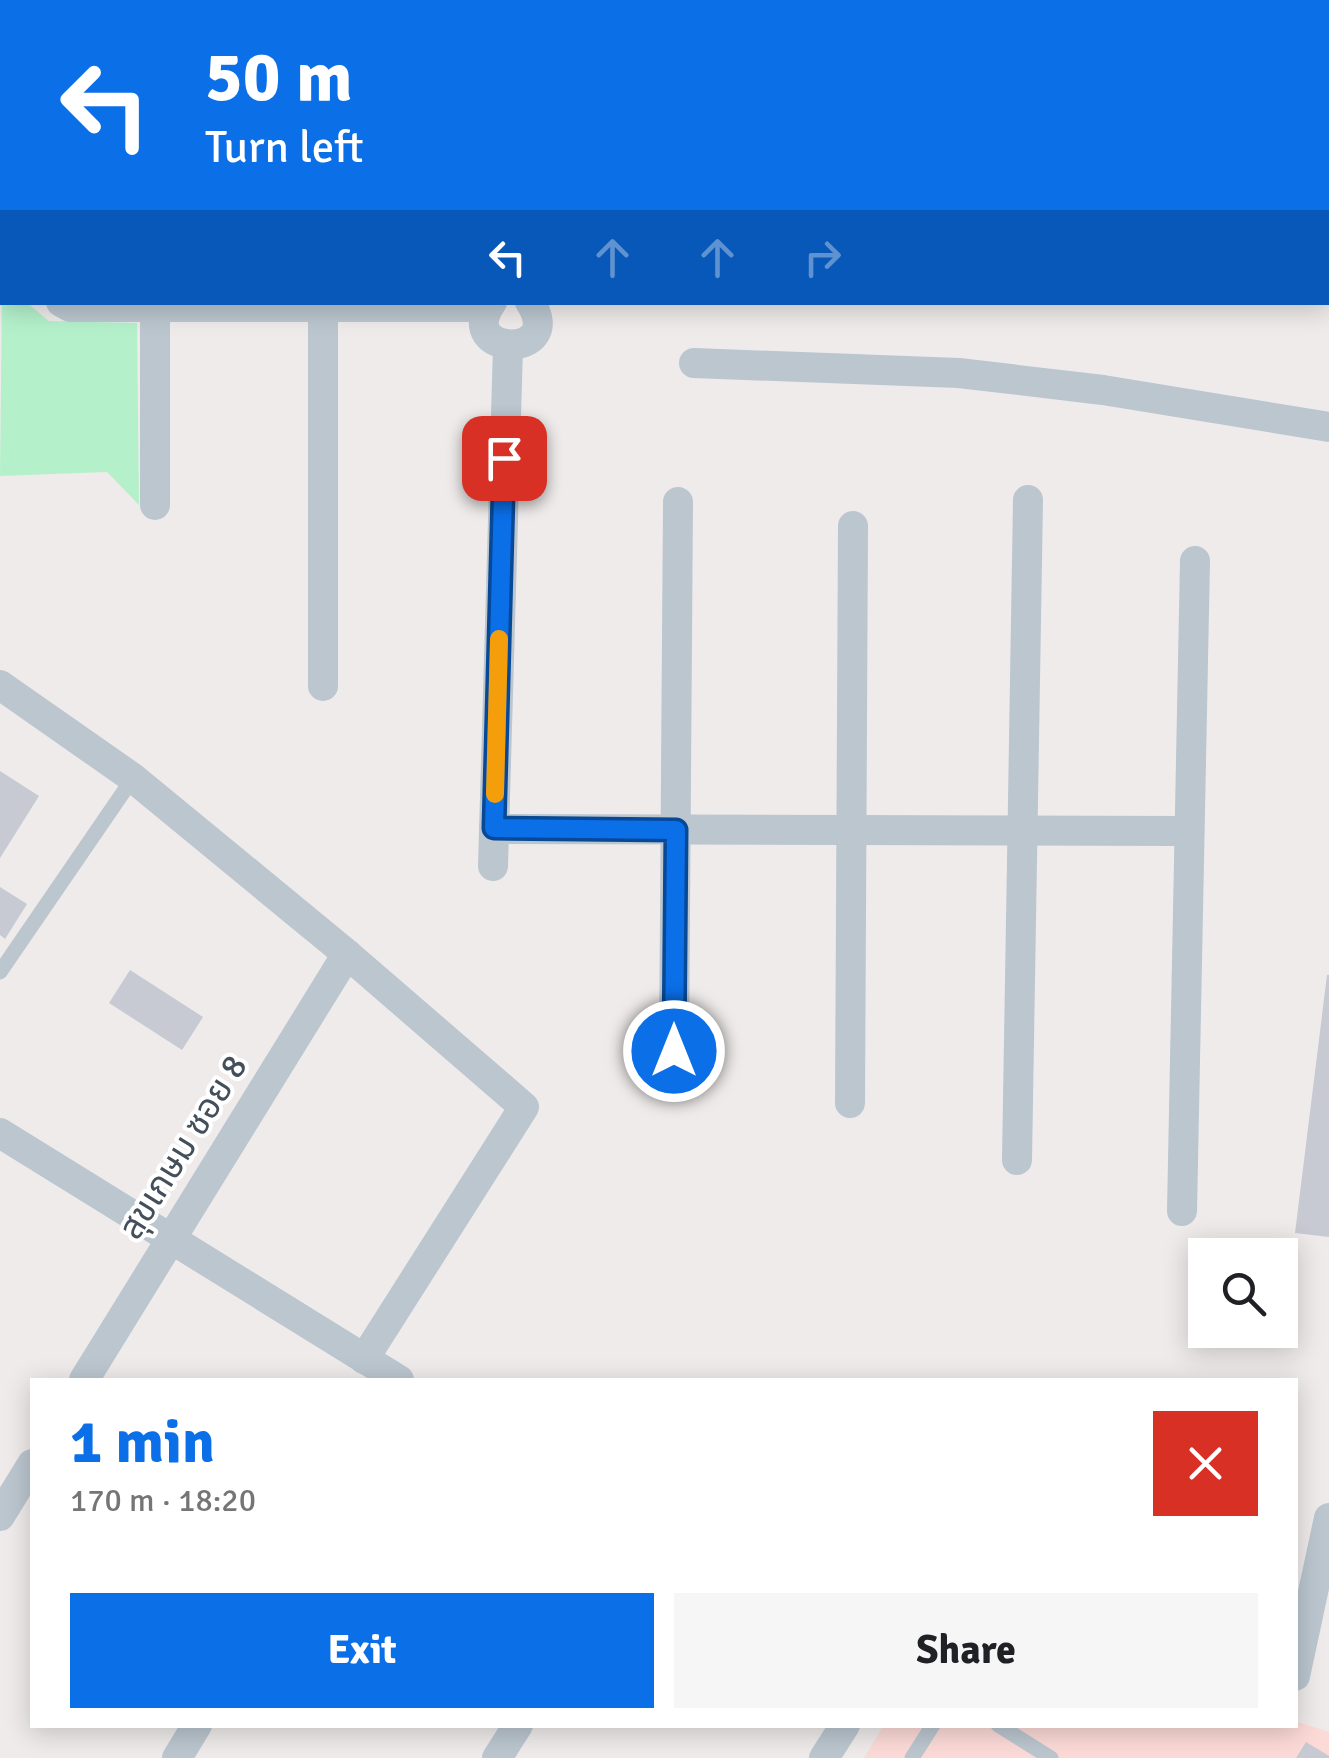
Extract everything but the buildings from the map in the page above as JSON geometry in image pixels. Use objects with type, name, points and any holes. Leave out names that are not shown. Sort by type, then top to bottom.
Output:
[{"type":"street","points":[[66,305],[490,305],[485,327],[498,344],[508,347],[527,342],[536,330],[537,315],[532,305]]},
{"type":"street","points":[[323,686],[336,305]]},
{"type":"street","points":[[154,506],[172,306]]},
{"type":"street","points":[[493,866],[508,347]]},
{"type":"street","points":[[694,363],[959,373],[1104,390],[1329,428]]},
{"type":"street","points":[[1016,1160],[1028,500]]},
{"type":"street","points":[[674,1051],[678,502]]},
{"type":"street","points":[[850,1103],[853,526]]},
{"type":"street","points":[[1182,1211],[1195,561]]},
{"type":"street","points":[[0,685],[133,778],[347,954],[524,1107],[364,1358]]},
{"type":"street","points":[[494,828],[1190,830]]},
{"type":"street","name":"สุขเกษม ซอย 8","points":[[85,1378],[347,954]]},
{"type":"street","points":[[0,1133],[396,1378]]},
{"type":"street","points":[[0,1516],[30,1467]]},
{"type":"street","points":[[1298,1662],[1329,1518]]},
{"type":"street","points":[[176,1758],[195,1728]]},
{"type":"street","points":[[498,1758],[516,1728]]},
{"type":"street","points":[[824,1758],[843,1728]]},
{"type":"lane","points":[[0,972],[133,778]]},
{"type":"lane","points":[[912,1758],[931,1728]]},
{"type":"lane","points":[[1003,1728],[1051,1758]]},
{"type":"shaded area","points":[[1298,1722],[1329,1732],[1329,1758],[864,1758],[882,1728],[1298,1728]]},
{"type":"green space","points":[[2,305],[29,305],[49,321],[137,323],[139,505],[107,472],[0,476]]},
{"type":"slow traffic","points":[[495,794],[499,639]]},
{"type":"route","points":[[504,458],[494,828],[676,830],[674,1051]]}]
